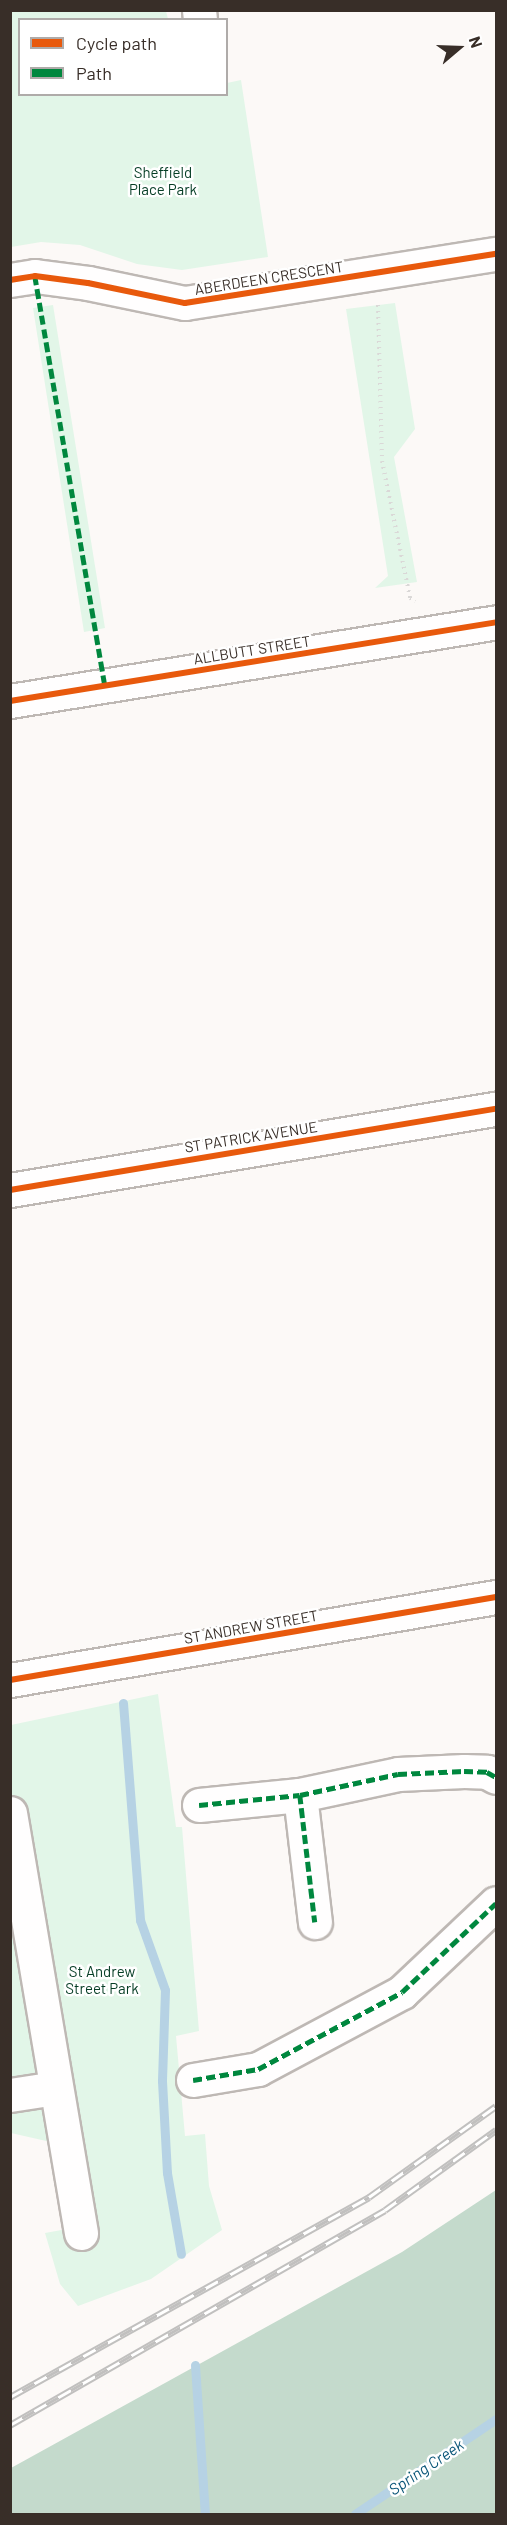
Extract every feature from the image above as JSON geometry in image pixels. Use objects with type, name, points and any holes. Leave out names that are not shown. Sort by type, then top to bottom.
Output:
[{"type":"street","name":"ABERDEEN CRESCENT","points":[[10,280],[34,276],[88,283],[185,303],[496,254]]},
{"type":"street","name":"ALLBUTT STREET","points":[[10,701],[496,622]]},
{"type":"street","name":"ST PATRICK AVENUE","points":[[10,1190],[496,1109]]},
{"type":"street","name":"ST ANDREW STREET","points":[[10,1680],[496,1597]]},
{"type":"street","points":[[199,1805],[300,1795],[398,1774],[464,1771],[487,1772],[496,1777]]},
{"type":"street","points":[[300,1795],[315,1922]]},
{"type":"street","points":[[10,1813],[81,2233]]},
{"type":"street","points":[[193,2080],[258,2069],[402,1992],[496,1903]]},
{"type":"street","points":[[10,2095],[55,2088]]},
{"type":"path","points":[[385,272],[377,309],[382,461],[410,598],[418,603]]},
{"type":"green space","name":"Sheffield Place Park","points":[[11,10],[166,11],[168,18],[18,18],[18,96],[228,96],[228,83],[241,80],[268,257],[182,270],[137,264],[80,245],[41,242],[11,247]]},
{"type":"green space","points":[[395,303],[415,429],[394,457],[417,582],[375,588],[388,576],[346,309]]},
{"type":"green space","points":[[53,305],[105,628],[84,632],[33,308]]},
{"type":"green space","name":"St Andrew Street Park","points":[[158,1694],[176,1827],[182,1827],[199,2031],[176,2036],[185,2136],[205,2134],[209,2186],[222,2230],[151,2279],[78,2306],[60,2284],[45,2233],[67,2229],[55,2143],[11,2133],[11,1725]]},
{"type":"green space","points":[[496,2190],[496,2514],[11,2514],[11,2468],[402,2252]]},
{"type":"waterway","points":[[123,1703],[140,1920],[165,1990],[162,2081],[167,2173],[181,2254]]},
{"type":"waterway","points":[[195,2365],[205,2514]]},
{"type":"waterway","name":"Spring Creek","points":[[355,2514],[496,2419]]},
{"type":"railway","points":[[10,2397],[369,2197],[496,2106]]},
{"type":"railway","points":[[10,2425],[385,2210],[496,2130]]},
{"type":"marked path","points":[[35,276],[105,686]]},
{"type":"marked path","points":[[199,1805],[300,1795],[398,1774],[464,1771],[487,1772],[496,1777]]},
{"type":"marked path","points":[[300,1795],[315,1922]]},
{"type":"marked path","points":[[193,2080],[258,2069],[402,1992],[496,1903]]},
{"type":"cycle path","points":[[10,280],[35,276],[88,283],[185,303],[496,254]]},
{"type":"cycle path","points":[[10,701],[496,622]]},
{"type":"cycle path","points":[[10,1190],[496,1109]]},
{"type":"cycle path","points":[[10,1680],[496,1597]]}]
